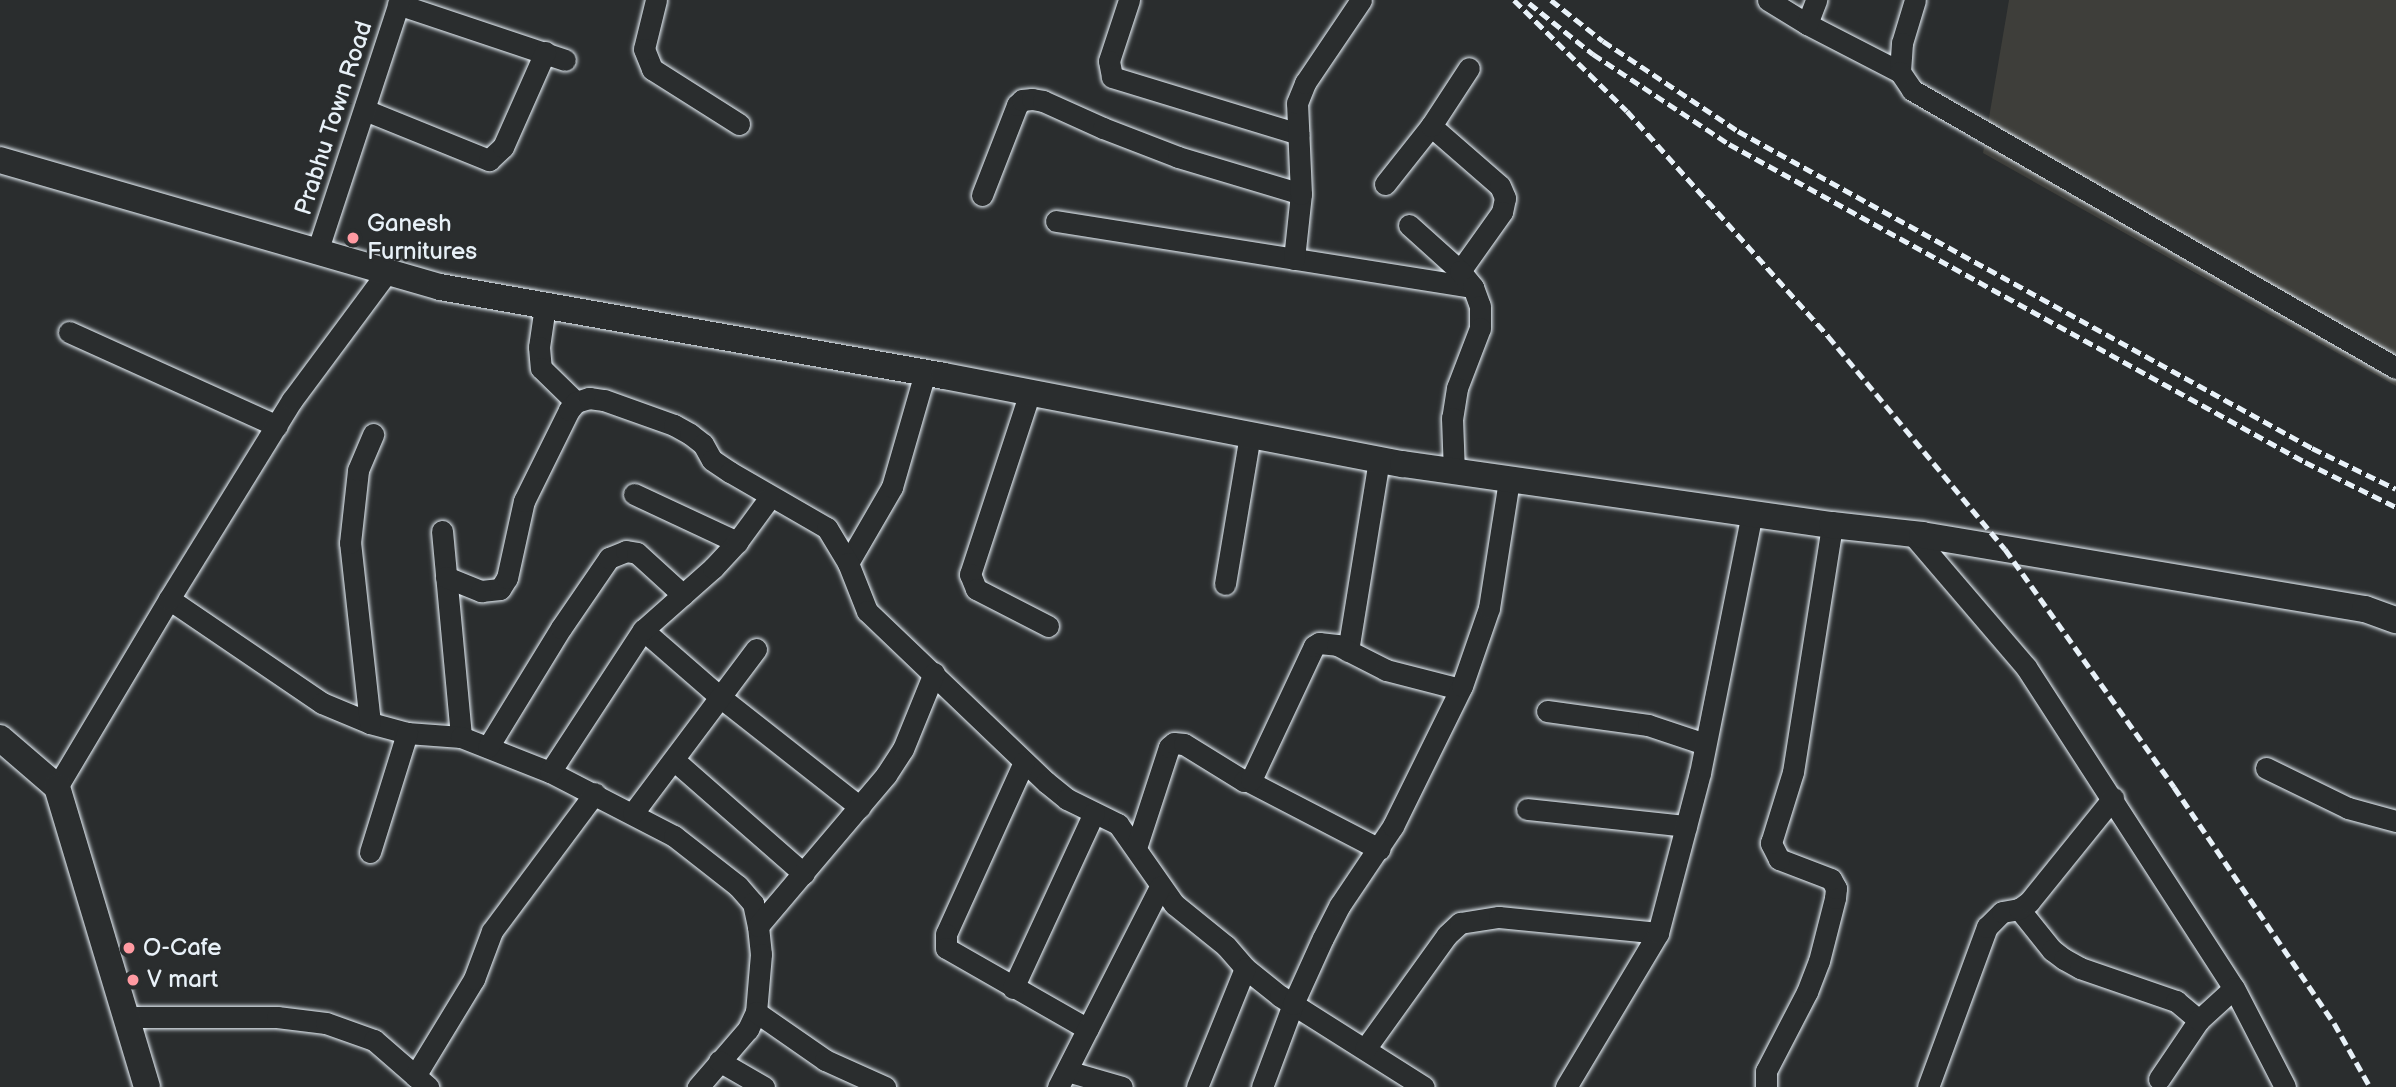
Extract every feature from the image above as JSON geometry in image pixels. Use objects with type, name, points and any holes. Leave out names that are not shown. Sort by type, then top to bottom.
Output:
[{"type":"street","points":[[656,0],[644,49],[652,69],[739,124]]},
{"type":"street","points":[[1129,0],[1109,61],[1112,77],[1298,134]]},
{"type":"street","points":[[1294,258],[1301,194],[1298,134],[1300,93],[1361,0]]},
{"type":"street","points":[[1768,0],[1807,24],[1900,72],[1912,90],[2396,368]]},
{"type":"street","points":[[1807,24],[1816,0]]},
{"type":"street","points":[[1900,72],[1902,43],[1915,0]]},
{"type":"street","points":[[365,110],[489,160],[503,148],[555,56],[399,2]]},
{"type":"street","name":"Prabhu Town Road","points":[[317,252],[399,2]]},
{"type":"street","points":[[1385,184],[1431,126],[1469,68]]},
{"type":"street","points":[[982,195],[1017,105],[1022,100],[1032,99],[1044,100],[1103,128],[1178,157],[1301,194]]},
{"type":"street","points":[[1431,126],[1500,186],[1505,198],[1502,212],[1467,279]]},
{"type":"street","points":[[0,160],[440,287],[1030,392],[1454,472],[1912,534],[2365,609],[2396,620]]},
{"type":"street","points":[[1056,221],[1294,258],[1467,279]]},
{"type":"street","points":[[1409,225],[1467,279],[1480,306],[1480,328],[1457,388],[1452,418],[1454,472]]},
{"type":"street","points":[[57,787],[169,599],[315,366],[387,272]]},
{"type":"street","points":[[545,306],[539,346],[541,368],[576,402]]},
{"type":"street","points":[[69,332],[277,426]]},
{"type":"street","points":[[848,563],[892,487],[925,373]]},
{"type":"street","points":[[1030,392],[970,574],[976,589],[1048,626]]},
{"type":"street","points":[[446,577],[481,591],[499,589],[507,578],[524,501],[569,410],[576,402],[589,398],[604,400],[674,425],[703,444],[712,460],[770,497],[803,512],[827,528],[848,563],[867,611],[1024,762],[1068,799],[1118,824],[1174,904],[1226,946],[1245,968],[1293,1004],[1424,1087]]},
{"type":"street","points":[[370,723],[350,544],[358,470],[373,435]]},
{"type":"street","points":[[1225,584],[1250,435]]},
{"type":"street","points":[[1349,651],[1378,459]]},
{"type":"street","points":[[1262,1087],[1293,1004],[1340,905],[1379,849],[1460,689],[1489,608],[1509,480]]},
{"type":"street","points":[[634,494],[737,542]]},
{"type":"street","points":[[550,772],[643,630],[737,542],[770,497]]},
{"type":"street","points":[[1566,1087],[1658,933],[1705,744],[1752,512]]},
{"type":"street","points":[[1766,1087],[1766,1071],[1807,992],[1819,961],[1835,898],[1836,888],[1831,879],[1779,859],[1771,843],[1793,772],[1832,525]]},
{"type":"street","points":[[442,531],[461,737]]},
{"type":"street","points":[[1912,534],[2026,667],[2234,988],[2285,1087]]},
{"type":"street","points":[[488,747],[561,628],[609,558],[626,551],[637,553],[683,595]]},
{"type":"street","points":[[169,599],[322,703],[370,723],[407,733],[461,737],[550,772],[674,836],[738,886],[753,903],[758,926],[761,954],[755,1012],[748,1029],[698,1087]]},
{"type":"street","points":[[643,630],[720,697],[860,807]]},
{"type":"street","points":[[1248,781],[1253,777],[1314,646],[1327,643],[1386,670],[1460,689]]},
{"type":"street","points":[[633,813],[675,761],[757,649]]},
{"type":"street","points":[[758,926],[860,807],[904,749],[934,673]]},
{"type":"street","points":[[1547,711],[1648,725],[1705,744]]},
{"type":"street","points":[[370,852],[407,733]]},
{"type":"street","points":[[0,738],[57,787],[147,1087]]},
{"type":"street","points":[[1136,848],[1166,754],[1174,743],[1184,744],[1248,781],[1379,849]]},
{"type":"street","points":[[675,761],[804,874]]},
{"type":"street","points":[[1024,762],[944,940],[951,953],[1088,1029]]},
{"type":"street","points":[[2266,768],[2348,808],[2396,821]]},
{"type":"street","points":[[126,1017],[277,1017],[326,1023],[374,1040],[421,1082],[474,979],[492,931],[595,793]]},
{"type":"street","points":[[1928,1087],[1987,927],[2002,912],[2019,909],[2029,902],[2113,798]]},
{"type":"street","points":[[1527,809],[1686,826]]},
{"type":"street","points":[[1013,988],[1094,813]]},
{"type":"street","points":[[1122,1087],[1063,1079],[1160,887]]},
{"type":"street","points":[[2019,909],[2052,950],[2064,959],[2080,968],[2176,1001],[2199,1020]]},
{"type":"street","points":[[1365,1049],[1447,935],[1460,923],[1499,917],[1658,933]]},
{"type":"street","points":[[1197,1087],[1245,968]]},
{"type":"street","points":[[2159,1079],[2199,1020],[2234,988]]},
{"type":"street","points":[[755,1012],[825,1060],[885,1087]]},
{"type":"street","points":[[719,1061],[764,1087]]},
{"type":"shaded area","points":[[2009,0],[2396,0],[2396,386],[1983,153]]},
{"type":"railway","points":[[1514,0],[1627,111],[1828,336],[2005,549],[2174,787],[2334,1023],[2370,1087]]},
{"type":"railway","points":[[1551,0],[1603,41],[1738,131],[2312,448],[2396,489]]},
{"type":"railway","points":[[1529,3],[1593,54],[1729,144],[2305,462],[2396,507]]},
{"type":"place","name":"Ganesh Furnitures","points":[[353,238]]},
{"type":"place","name":"O-Cafe","points":[[129,948]]},
{"type":"place","name":"V mart","points":[[133,980]]}]
